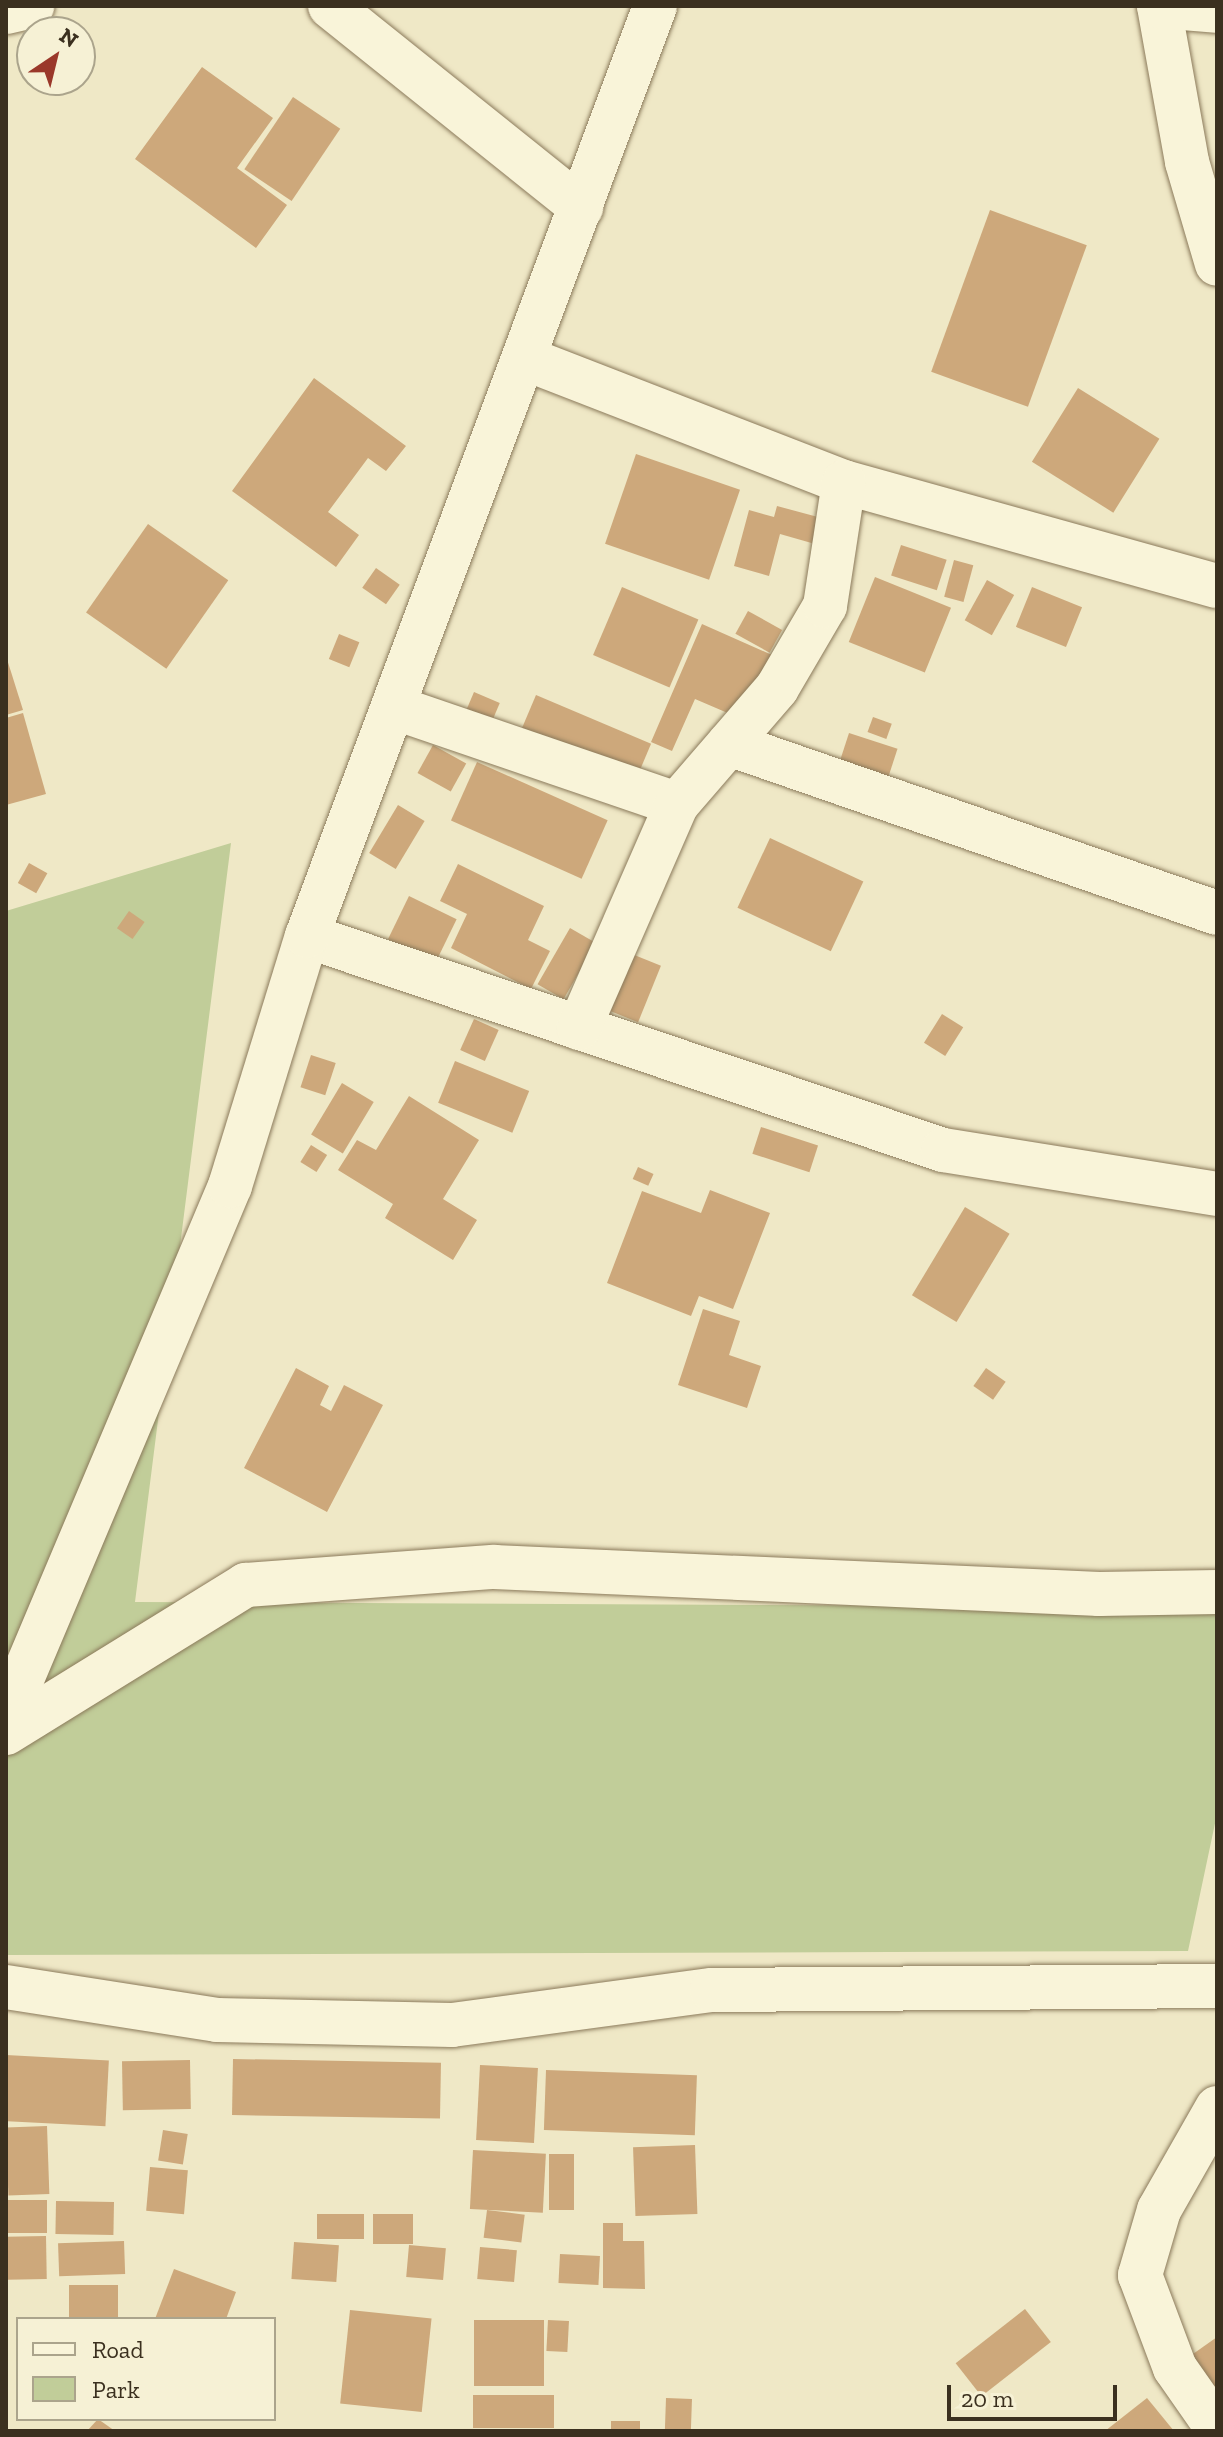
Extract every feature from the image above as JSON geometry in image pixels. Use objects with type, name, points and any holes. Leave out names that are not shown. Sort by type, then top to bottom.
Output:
[{"type":"street","points":[[6,12],[32,6]]},
{"type":"street","points":[[330,6],[581,207]]},
{"type":"street","points":[[6,1717],[230,1186],[307,936],[655,6]]},
{"type":"street","points":[[1217,11],[1159,6],[1202,175],[1217,264]]},
{"type":"street","points":[[524,358],[844,482],[1217,586]]},
{"type":"street","points":[[579,1028],[677,804],[777,688],[825,606],[844,482]]},
{"type":"street","points":[[393,707],[677,804]]},
{"type":"street","points":[[729,744],[1217,913]]},
{"type":"street","points":[[307,936],[943,1150],[1217,1194]]},
{"type":"street","points":[[6,1733],[246,1585],[494,1567],[1099,1594],[1217,1592]]},
{"type":"street","points":[[6,1987],[217,2020],[452,2025],[712,1990],[1217,1986]]},
{"type":"street","points":[[1217,2108],[1159,2210],[1140,2275],[1175,2368],[1217,2428]]},
{"type":"green space","points":[[231,843],[135,1602],[1217,1607],[1217,1814],[1188,1951],[6,1955],[6,911]]},
{"type":"building","points":[[202,67],[273,118],[237,168],[287,205],[256,248],[135,159]]},
{"type":"building","points":[[293,97],[340,129],[292,201],[244,169]]},
{"type":"building","points":[[990,210],[1087,245],[1028,407],[931,372]]},
{"type":"building","points":[[314,378],[406,446],[386,471],[368,458],[328,512],[359,535],[336,567],[232,491]]},
{"type":"building","points":[[1078,388],[1159,439],[1113,513],[1032,462]]},
{"type":"building","points":[[636,454],[740,490],[709,580],[605,544]]},
{"type":"building","points":[[777,506],[829,520],[822,546],[780,534],[769,576],[734,566],[749,510],[774,517]]},
{"type":"building","points":[[148,524],[228,580],[166,669],[86,612]]},
{"type":"building","points":[[901,545],[947,560],[937,590],[891,575]]},
{"type":"building","points":[[954,560],[973,565],[963,602],[944,597]]},
{"type":"building","points":[[376,568],[400,585],[386,604],[362,588]]},
{"type":"building","points":[[875,577],[951,608],[925,673],[849,642]]},
{"type":"building","points":[[987,580],[1014,595],[992,635],[965,620]]},
{"type":"building","points":[[622,587],[698,619],[669,688],[593,655]]},
{"type":"building","points":[[1032,587],[1082,607],[1066,647],[1016,627]]},
{"type":"building","points":[[748,611],[782,630],[770,653],[735,634]]},
{"type":"building","points":[[702,624],[772,655],[744,720],[695,699],[672,751],[651,742]]},
{"type":"building","points":[[339,634],[359,642],[349,667],[329,659]]},
{"type":"building","points":[[6,656],[23,710],[6,715]]},
{"type":"building","points":[[474,692],[500,703],[490,726],[464,715]]},
{"type":"building","points":[[536,695],[651,744],[635,783],[520,734]]},
{"type":"building","points":[[23,713],[46,794],[6,805],[6,718]]},
{"type":"building","points":[[873,717],[892,724],[886,739],[868,732]]},
{"type":"building","points":[[849,733],[898,749],[886,783],[838,767]]},
{"type":"building","points":[[433,745],[466,763],[451,791],[417,773]]},
{"type":"building","points":[[477,762],[608,820],[582,879],[451,820]]},
{"type":"building","points":[[398,805],[425,821],[396,869],[369,853]]},
{"type":"building","points":[[770,838],[863,882],[831,951],[737,908]]},
{"type":"building","points":[[29,863],[47,873],[36,893],[18,883]]},
{"type":"building","points":[[458,864],[544,906],[528,940],[550,951],[531,989],[451,948],[467,914],[440,901]]},
{"type":"building","points":[[409,896],[457,919],[436,962],[388,939]]},
{"type":"building","points":[[129,911],[145,922],[133,939],[117,928]]},
{"type":"building","points":[[570,928],[596,943],[563,999],[538,984]]},
{"type":"building","points":[[622,950],[661,966],[638,1022],[599,1007]]},
{"type":"building","points":[[942,1014],[963,1027],[945,1056],[924,1043]]},
{"type":"building","points":[[474,1019],[499,1030],[485,1061],[460,1050]]},
{"type":"building","points":[[311,1055],[336,1063],[325,1095],[300,1087]]},
{"type":"building","points":[[455,1061],[529,1091],[512,1133],[438,1103]]},
{"type":"building","points":[[342,1083],[374,1102],[343,1153],[311,1134]]},
{"type":"building","points":[[409,1096],[479,1140],[443,1199],[477,1220],[453,1260],[385,1218],[393,1204],[338,1170],[357,1140],[376,1150]]},
{"type":"building","points":[[761,1127],[818,1146],[809,1172],[752,1154]]},
{"type":"building","points":[[311,1145],[327,1155],[317,1172],[300,1162]]},
{"type":"building","points":[[638,1167],[654,1174],[648,1186],[633,1179]]},
{"type":"building","points":[[710,1190],[770,1213],[733,1309],[699,1296],[691,1316],[607,1283],[642,1191],[701,1213]]},
{"type":"building","points":[[965,1207],[1010,1234],[957,1322],[912,1295]]},
{"type":"building","points":[[703,1309],[740,1321],[729,1355],[761,1366],[747,1408],[678,1385]]},
{"type":"building","points":[[296,1368],[329,1386],[320,1405],[331,1411],[344,1385],[383,1405],[327,1512],[244,1468]]},
{"type":"building","points":[[986,1368],[1006,1382],[993,1400],[973,1386]]},
{"type":"building","points":[[6,2055],[109,2060],[105,2126],[6,2121]]},
{"type":"building","points":[[233,2059],[441,2063],[440,2119],[232,2115]]},
{"type":"building","points":[[190,2060],[191,2109],[123,2110],[122,2061]]},
{"type":"building","points":[[480,2065],[538,2068],[534,2143],[476,2140]]},
{"type":"building","points":[[546,2070],[697,2075],[695,2135],[544,2130]]},
{"type":"building","points":[[47,2126],[49,2194],[8,2195],[6,2127]]},
{"type":"building","points":[[163,2130],[188,2134],[183,2165],[158,2161]]},
{"type":"building","points":[[695,2145],[697,2214],[635,2216],[633,2147]]},
{"type":"building","points":[[473,2150],[546,2154],[543,2213],[470,2209]]},
{"type":"building","points":[[549,2154],[574,2154],[574,2210],[549,2210]]},
{"type":"building","points":[[150,2167],[188,2170],[184,2214],[146,2211]]},
{"type":"building","points":[[6,2200],[47,2200],[47,2233],[6,2233]]},
{"type":"building","points":[[56,2201],[114,2202],[113,2235],[55,2234]]},
{"type":"building","points":[[487,2210],[525,2215],[521,2242],[484,2238]]},
{"type":"building","points":[[317,2214],[364,2214],[364,2239],[317,2239]]},
{"type":"building","points":[[373,2214],[413,2214],[413,2244],[373,2244]]},
{"type":"building","points":[[603,2223],[623,2223],[623,2241],[644,2241],[645,2289],[603,2288]]},
{"type":"building","points":[[46,2236],[47,2279],[7,2280],[6,2237]]},
{"type":"building","points":[[124,2241],[125,2274],[59,2276],[58,2243]]},
{"type":"building","points":[[294,2242],[339,2245],[336,2282],[291,2279]]},
{"type":"building","points":[[409,2245],[446,2248],[443,2280],[406,2277]]},
{"type":"building","points":[[480,2247],[517,2250],[514,2282],[477,2279]]},
{"type":"building","points":[[560,2254],[600,2256],[598,2285],[558,2283]]},
{"type":"building","points":[[174,2269],[236,2292],[227,2317],[156,2317]]},
{"type":"building","points":[[69,2285],[118,2285],[118,2317],[69,2317]]},
{"type":"building","points":[[1025,2309],[1051,2342],[982,2396],[956,2363]]},
{"type":"building","points":[[350,2310],[432,2319],[422,2412],[340,2403]]},
{"type":"building","points":[[474,2320],[544,2320],[544,2386],[474,2386]]},
{"type":"building","points":[[548,2320],[569,2321],[567,2352],[546,2351]]},
{"type":"building","points":[[1217,2337],[1217,2421],[1176,2366]]},
{"type":"building","points":[[473,2395],[554,2395],[554,2428],[473,2428]]},
{"type":"building","points":[[666,2398],[692,2399],[691,2431],[665,2431]]},
{"type":"building","points":[[1147,2398],[1174,2431],[1105,2431]]},
{"type":"building","points":[[96,2421],[101,2421],[115,2431],[87,2431]]},
{"type":"building","points":[[611,2421],[640,2421],[640,2431],[611,2431]]}]
